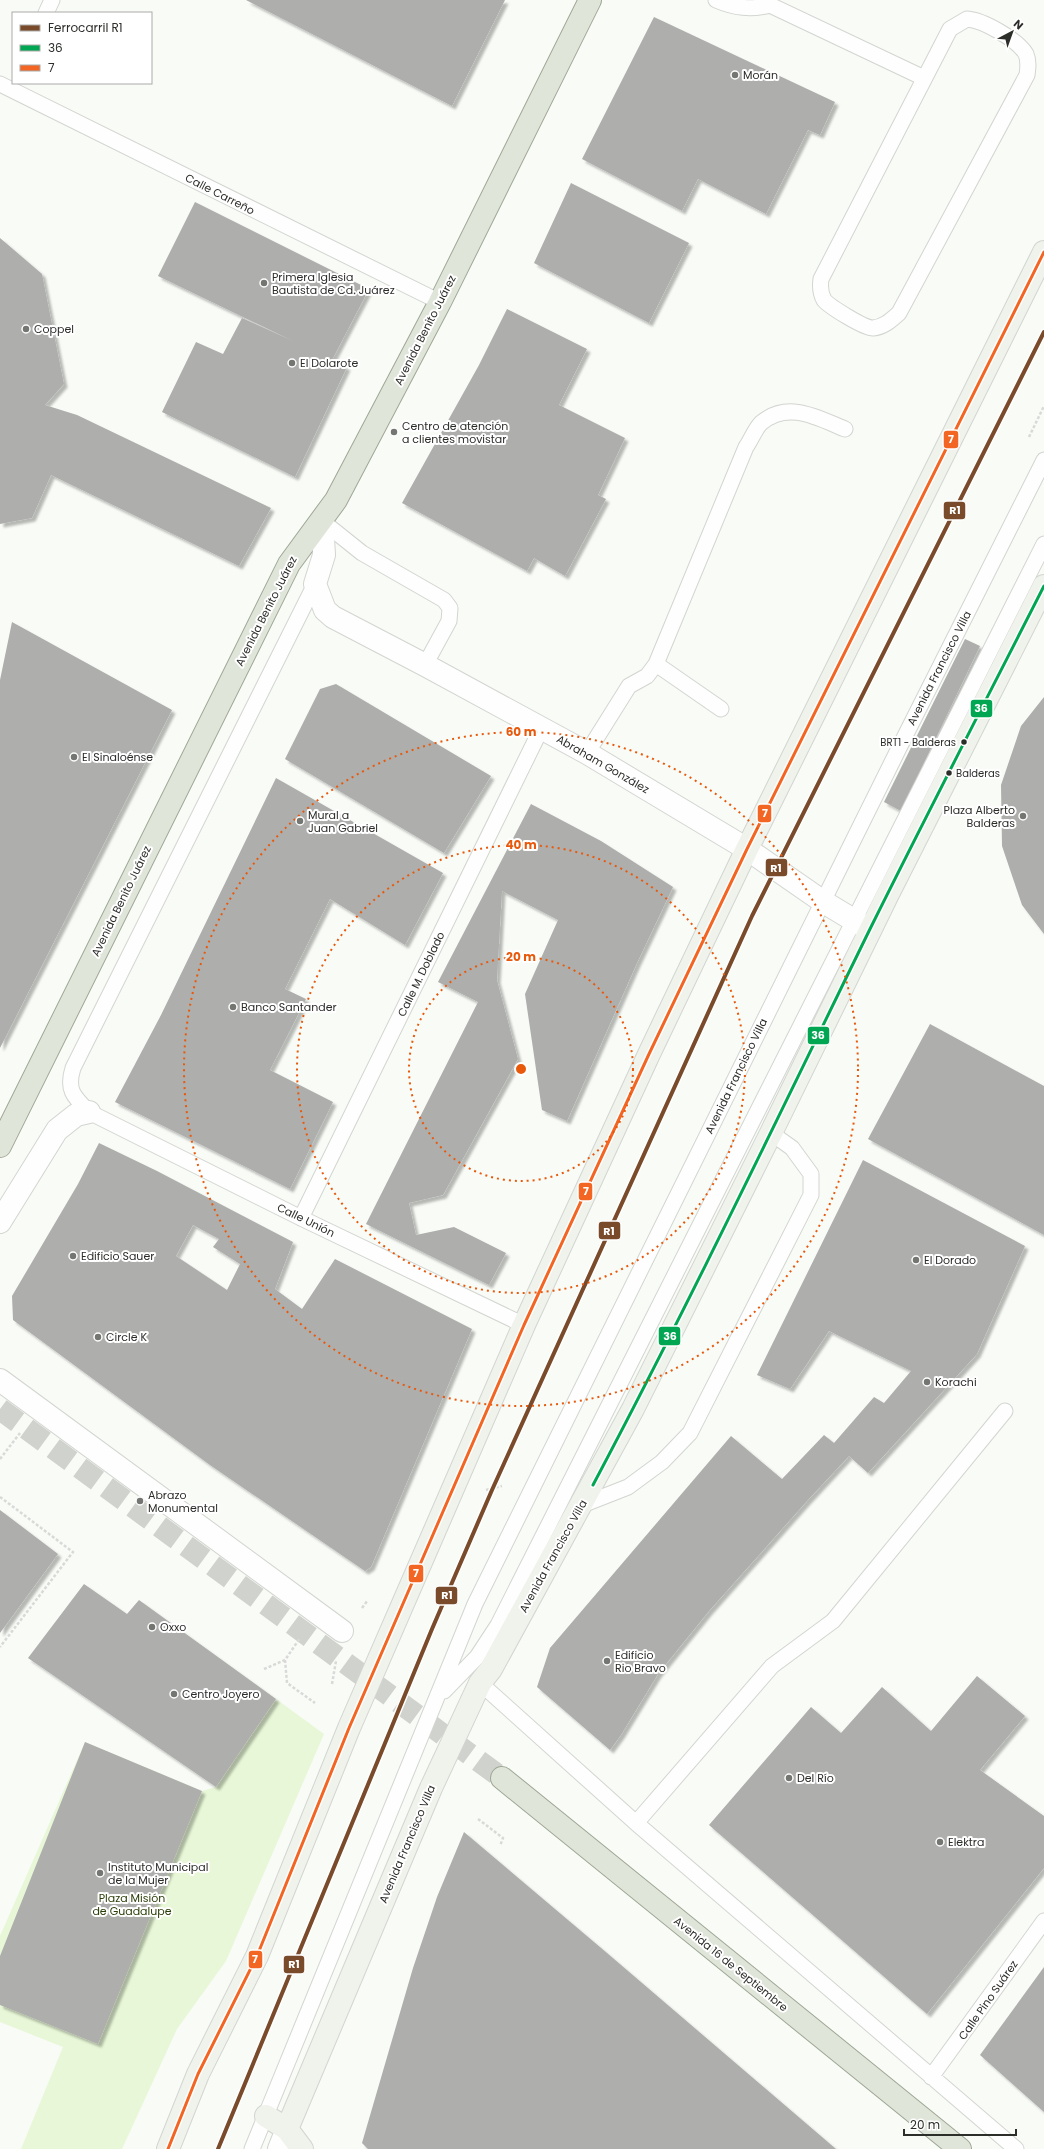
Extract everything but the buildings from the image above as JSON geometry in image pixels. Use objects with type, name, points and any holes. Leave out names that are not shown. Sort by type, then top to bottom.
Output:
[{"type":"main road","name":"Avenida Benito Juárez","points":[[0,1146],[289,564],[336,500],[440,302],[590,0]]},
{"type":"main road","points":[[168,2149],[198,2074],[257,1956],[349,1728],[524,1325],[649,1054],[746,850],[1044,252]]},
{"type":"main road","name":"Avenida Francisco Villa","points":[[287,2129],[431,1788],[480,1683],[491,1669],[582,1505],[633,1409],[771,1134],[862,924],[1044,586]]},
{"type":"main road","name":"Avenida 16 de Septiembre","points":[[502,1778],[960,2149]]},
{"type":"main road","points":[[266,2116],[287,2129],[302,2149]]},
{"type":"street","points":[[315,584],[324,555],[322,521]]},
{"type":"street","name":"Abraham González","points":[[315,584],[325,610],[333,617],[587,753],[746,850],[822,901],[862,924]]},
{"type":"street","points":[[0,1222],[57,1130],[76,1115],[89,1112]]},
{"type":"street","points":[[0,1380],[342,1631]]},
{"type":"street","name":"Avenida Francisco Villa","points":[[280,2149],[287,2129]]},
{"type":"lane","points":[[46,12],[52,0]]},
{"type":"lane","points":[[716,0],[740,8],[758,8],[769,3],[924,78]]},
{"type":"lane","points":[[967,19],[977,20],[1017,43],[1026,54],[1029,64],[1027,75],[899,313],[883,326],[871,328],[833,308],[824,299],[820,289],[821,279],[924,78],[950,29],[967,19]]},
{"type":"lane","name":"Calle Carreño","points":[[8,85],[440,302]]},
{"type":"lane","points":[[587,753],[629,686],[646,676],[656,664],[746,447],[760,424],[778,412],[801,411],[845,429]]},
{"type":"lane","name":"Avenida Francisco Villa","points":[[252,2149],[475,1604],[822,901],[1044,460]]},
{"type":"lane","points":[[322,521],[362,552],[444,600],[450,608],[449,621],[425,665]]},
{"type":"lane","name":"Avenida Francisco Villa","points":[[438,1697],[477,1657],[498,1625],[862,924],[1044,544]]},
{"type":"lane","name":"Calle Unión","points":[[315,584],[73,1068],[70,1079],[74,1097],[89,1112],[301,1218],[524,1325]]},
{"type":"lane","points":[[656,664],[721,709]]},
{"type":"lane","name":"Calle M. Doblado","points":[[301,1218],[541,729]]},
{"type":"lane","points":[[582,1505],[628,1487],[662,1462],[690,1433],[811,1195],[811,1174],[792,1148],[771,1134]]},
{"type":"lane","points":[[636,1823],[772,1666],[833,1621],[1005,1411]]},
{"type":"lane","points":[[480,1683],[636,1823],[931,2078],[1016,2149]]},
{"type":"lane","name":"Calle Pino Suárez","points":[[931,2078],[1044,1921]]},
{"type":"path","points":[[0,1497],[73,1552],[0,1648]]},
{"type":"path","points":[[264,1669],[285,1660],[318,1613]]},
{"type":"path","points":[[285,1660],[287,1683],[315,1703]]},
{"type":"path","points":[[478,1819],[503,1838],[500,1846]]},
{"type":"green space","name":"Plaza Misión de Guadalupe","points":[[276,1699],[324,1734],[226,1961],[177,2029],[122,2149],[21,2149],[63,2047],[0,2022],[0,1936],[85,1742],[202,1791],[216,1787]]},
{"type":"tunnel","points":[[0,1409],[502,1778]]},
{"type":"rail line","name":"R1","points":[[218,2149],[432,1629],[492,1490],[752,916],[1044,332]]},
{"type":"transit line","name":"7","points":[[168,2149],[198,2074],[257,1956],[349,1728],[524,1325],[649,1054],[747,849],[1044,252]]},
{"type":"transit line","name":"36","points":[[593,1485],[734,1208],[891,886],[1044,586]]},
{"type":"place","name":"Morán","points":[[735,75]]},
{"type":"place","name":"Primera Iglesia Bautista de Cd. Juárez","points":[[264,283]]},
{"type":"place","name":"Coppel","points":[[26,329]]},
{"type":"place","name":"El Dolarote","points":[[292,363]]},
{"type":"place","name":"Centro de atención a clientes movistar","points":[[394,432]]},
{"type":"place","name":"BRT1 - Balderas","points":[[964,742]]},
{"type":"place","name":"El Sinaloénse","points":[[74,757]]},
{"type":"place","name":"Balderas","points":[[949,773]]},
{"type":"place","name":"Plaza Alberto Balderas","points":[[1023,816]]},
{"type":"place","name":"Mural a Juan Gabriel","points":[[300,821]]},
{"type":"place","name":"Banco Santander","points":[[233,1007]]},
{"type":"place","name":"Edificio Sauer","points":[[73,1256]]},
{"type":"place","name":"El Dorado","points":[[916,1260]]},
{"type":"place","name":"Circle K","points":[[98,1337]]},
{"type":"place","name":"Korachi","points":[[927,1382]]},
{"type":"place","name":"Abrazo Monumental","points":[[140,1501]]},
{"type":"place","name":"Oxxo","points":[[152,1627]]},
{"type":"place","name":"Edificio Rio Bravo","points":[[607,1661]]},
{"type":"place","name":"Centro Joyero","points":[[174,1694]]},
{"type":"place","name":"Del Río","points":[[789,1778]]},
{"type":"place","name":"Elektra","points":[[940,1842]]},
{"type":"place","name":"Instituto Municipal de la Mujer","points":[[100,1873]]}]
